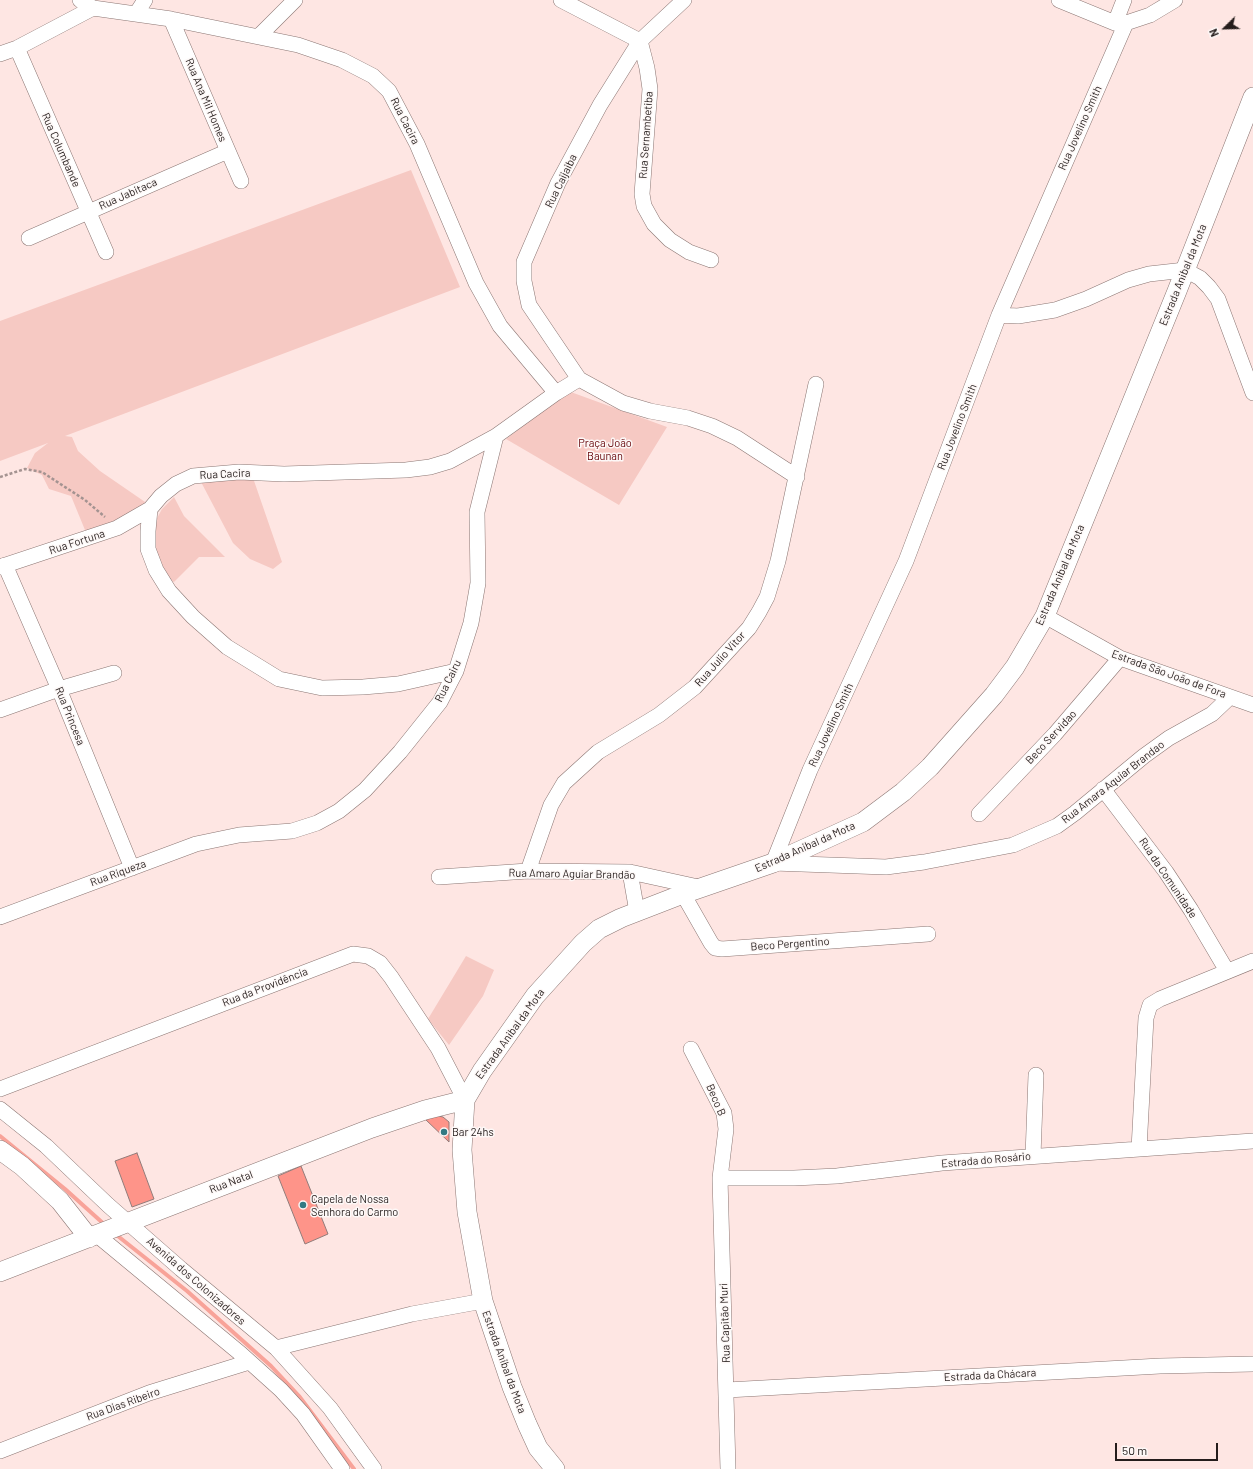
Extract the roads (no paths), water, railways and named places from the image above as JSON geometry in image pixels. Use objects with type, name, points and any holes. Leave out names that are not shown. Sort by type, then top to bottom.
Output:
[{"type":"street","name":"Rua Cacira","points":[[80,0],[93,8],[171,19],[298,45],[342,60],[373,76],[389,90],[417,144],[476,283],[500,326],[556,393]]},
{"type":"street","points":[[136,14],[145,0]]},
{"type":"street","points":[[259,36],[296,0]]},
{"type":"street","points":[[561,0],[640,42]]},
{"type":"street","name":"Rua Caijaiba","points":[[579,379],[529,305],[524,281],[524,262],[558,183],[600,105],[640,42],[684,0]]},
{"type":"street","points":[[1059,0],[1121,23],[1150,15],[1175,0]]},
{"type":"street","name":"Rua Jovelino Smith","points":[[774,864],[810,770],[906,561],[999,315],[1121,23],[1124,0]]},
{"type":"street","points":[[0,54],[17,48],[93,8]]},
{"type":"street","name":"Rua Ana Mil Homes","points":[[171,19],[242,181]]},
{"type":"street","name":"Rua Sernambetiba","points":[[640,42],[647,68],[650,89],[642,194],[644,206],[654,224],[670,240],[689,252],[711,260]]},
{"type":"street","name":"Rua Columbande","points":[[17,48],[106,252]]},
{"type":"street","name":"Estrada Anibal da Mota","points":[[555,1469],[538,1448],[527,1424],[512,1387],[482,1301],[468,1212],[462,1150],[465,1100],[482,1072],[535,996],[583,943],[599,929],[683,894],[774,864],[863,822],[903,792],[930,767],[994,694],[1015,666],[1045,616],[1185,270],[1253,97]]},
{"type":"street","name":"Rua Jabitaca","points":[[29,238],[228,151]]},
{"type":"street","points":[[999,315],[1018,316],[1055,310],[1086,299],[1128,280],[1149,274],[1185,270],[1200,278],[1218,299],[1253,393]]},
{"type":"street","name":"Rua Cacira","points":[[150,509],[161,496],[176,484],[193,476],[239,472],[284,474],[418,469],[450,461],[496,436],[556,393],[579,379]]},
{"type":"street","points":[[579,379],[623,403],[712,426],[736,438],[797,477]]},
{"type":"street","name":"Rua Julio Vitor","points":[[528,871],[551,805],[564,784],[598,752],[659,715],[695,688],[749,628],[767,597],[778,561],[816,384]]},
{"type":"street","name":"Rua Cairu","points":[[239,835],[292,831],[317,823],[339,811],[365,790],[400,752],[440,702],[456,671],[471,623],[478,583],[477,512],[496,436]]},
{"type":"street","points":[[150,509],[148,550],[156,570],[169,591],[193,617],[227,647],[279,679],[322,688],[363,687],[398,684],[456,671]]},
{"type":"street","name":"Rua Fortuna","points":[[2,566],[117,528],[150,509]]},
{"type":"street","name":"Rua Princesa","points":[[2,566],[59,689],[132,868]]},
{"type":"street","name":"Estrada São João de Fora","points":[[1045,616],[1120,658],[1253,705]]},
{"type":"street","name":"Beco Servidao","points":[[979,814],[1065,723],[1120,658]]},
{"type":"street","points":[[0,710],[59,689],[114,673]]},
{"type":"street","name":"Rua Amara Aquiar Brandao","points":[[774,864],[886,867],[924,862],[1013,845],[1057,826],[1144,756],[1169,738],[1212,714],[1230,697]]},
{"type":"street","name":"Rua da Comunidade","points":[[1103,789],[1170,878],[1227,971]]},
{"type":"street","name":"Rua Riqueza","points":[[0,917],[196,844],[239,835]]},
{"type":"street","name":"Rua Amaro Aguiar Brandão","points":[[439,877],[528,871],[630,872],[703,888]]},
{"type":"street","points":[[630,872],[637,912]]},
{"type":"street","name":"Beco Pergentino","points":[[683,894],[715,948],[722,949],[928,934]]},
{"type":"street","name":"Rua da Providência","points":[[0,1089],[354,954],[368,956],[380,963],[391,977],[438,1048],[465,1100]]},
{"type":"street","points":[[1139,1149],[1146,1018],[1150,1005],[1160,999],[1253,961]]},
{"type":"street","name":"Beco B","points":[[692,1049],[724,1114],[726,1129],[720,1178]]},
{"type":"street","points":[[1033,1156],[1036,1075]]},
{"type":"street","name":"Rua Natal","points":[[0,1272],[372,1128],[425,1110],[465,1100]]},
{"type":"street","name":"Avenida dos Colonizadores","points":[[0,1109],[46,1146],[124,1224],[276,1348],[330,1408],[374,1469]]},
{"type":"street","name":"Estrada do Rosário","points":[[720,1178],[794,1178],[837,1176],[942,1163],[1253,1141]]},
{"type":"street","points":[[0,1150],[22,1166],[96,1235],[241,1354],[281,1390],[303,1414],[342,1469]]},
{"type":"street","name":"Rua Capitão Muri","points":[[720,1178],[728,1469]]},
{"type":"street","points":[[276,1348],[412,1314],[482,1301]]},
{"type":"street","name":"Rua Dias Ribeiro","points":[[0,1451],[149,1393],[249,1362]]},
{"type":"street","name":"Estrada da Chácara","points":[[727,1390],[1160,1366],[1253,1364]]},
{"type":"waterway","points":[[0,1136],[65,1189],[105,1225]]},
{"type":"waterway","points":[[114,1233],[187,1291],[271,1366],[299,1396],[354,1469]]},
{"type":"place","name":"Bar 24hs","points":[[444,1132]]},
{"type":"place","name":"Capela de Nossa Senhora do Carmo","points":[[303,1205]]},
{"type":"park label","name":"Praça João Baunan","points":[[605,449]]}]
